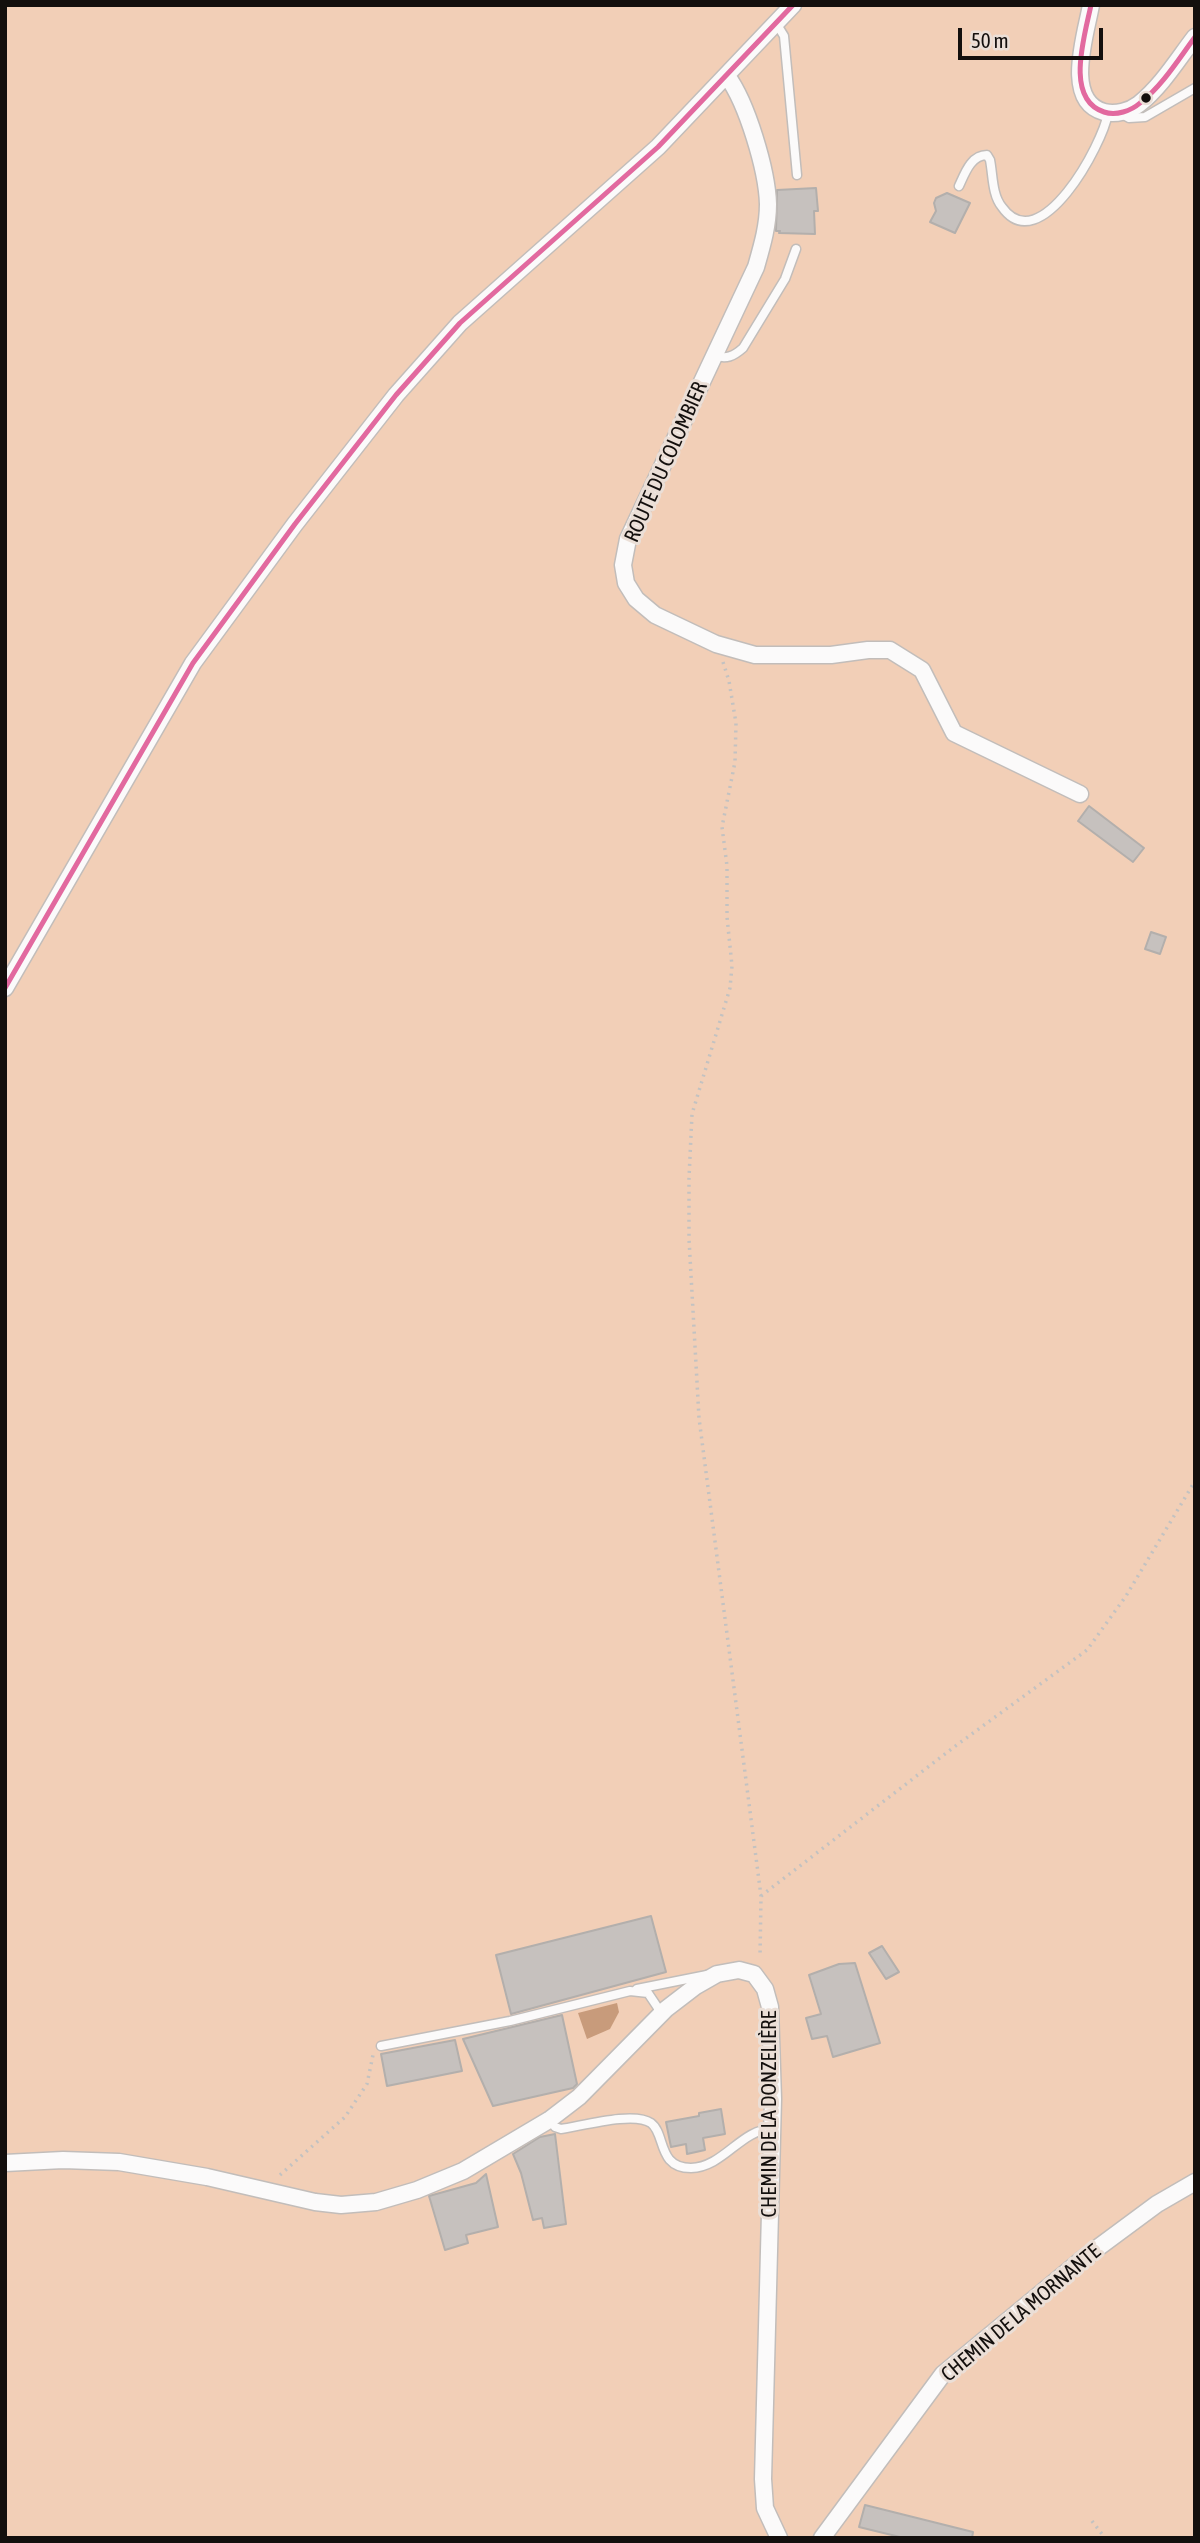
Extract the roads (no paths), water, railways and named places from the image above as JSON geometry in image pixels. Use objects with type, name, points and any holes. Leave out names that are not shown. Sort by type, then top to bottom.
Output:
[{"type":"street","points":[[5,988],[193,663],[295,524],[396,395],[460,323],[658,147],[793,5]]},
{"type":"street","points":[[1091,5],[1081,57],[1080,86],[1086,102],[1095,109],[1114,113],[1138,105],[1152,92],[1195,37]]},
{"type":"street","name":"ROUTE DU COLOMBIER","points":[[727,76],[746,110],[763,171],[768,202],[766,230],[756,267],[628,539],[623,565],[626,583],[636,599],[654,615],[716,644],[755,655],[831,655],[890,650],[922,670],[954,733],[1080,794]]},
{"type":"street","name":"CHEMIN DE LA DONZELIÈRE","points":[[717,1974],[738,1970],[754,1974],[765,1989],[770,2007],[772,2129],[763,2479],[765,2508],[779,2538]]},
{"type":"street","points":[[5,2164],[62,2160],[119,2162],[341,2205],[376,2202],[416,2190],[463,2171],[549,2120],[579,2097],[658,2016],[696,1986],[717,1974]]},
{"type":"street","name":"CHEMIN DE LA MORNANTE","points":[[822,2538],[943,2374],[1080,2261],[1157,2204],[1195,2182]]},
{"type":"lane","points":[[776,23],[783,36],[797,175]]},
{"type":"lane","points":[[959,186],[966,170],[975,159],[987,155],[1002,209],[1023,220],[1035,218],[1049,210],[1075,184],[1114,113],[1129,118],[1145,117],[1195,88]]},
{"type":"lane","points":[[714,355],[727,358],[743,348],[785,279],[796,249]]},
{"type":"lane","points":[[381,2046],[510,2021],[657,1983],[717,1974]]},
{"type":"lane","points":[[630,1991],[648,1993],[658,2008],[658,2016]]},
{"type":"lane","points":[[549,2120],[561,2129],[615,2120],[639,2119],[651,2123],[657,2130],[665,2155],[675,2163],[691,2168],[727,2153],[757,2132],[772,2129]]}]
